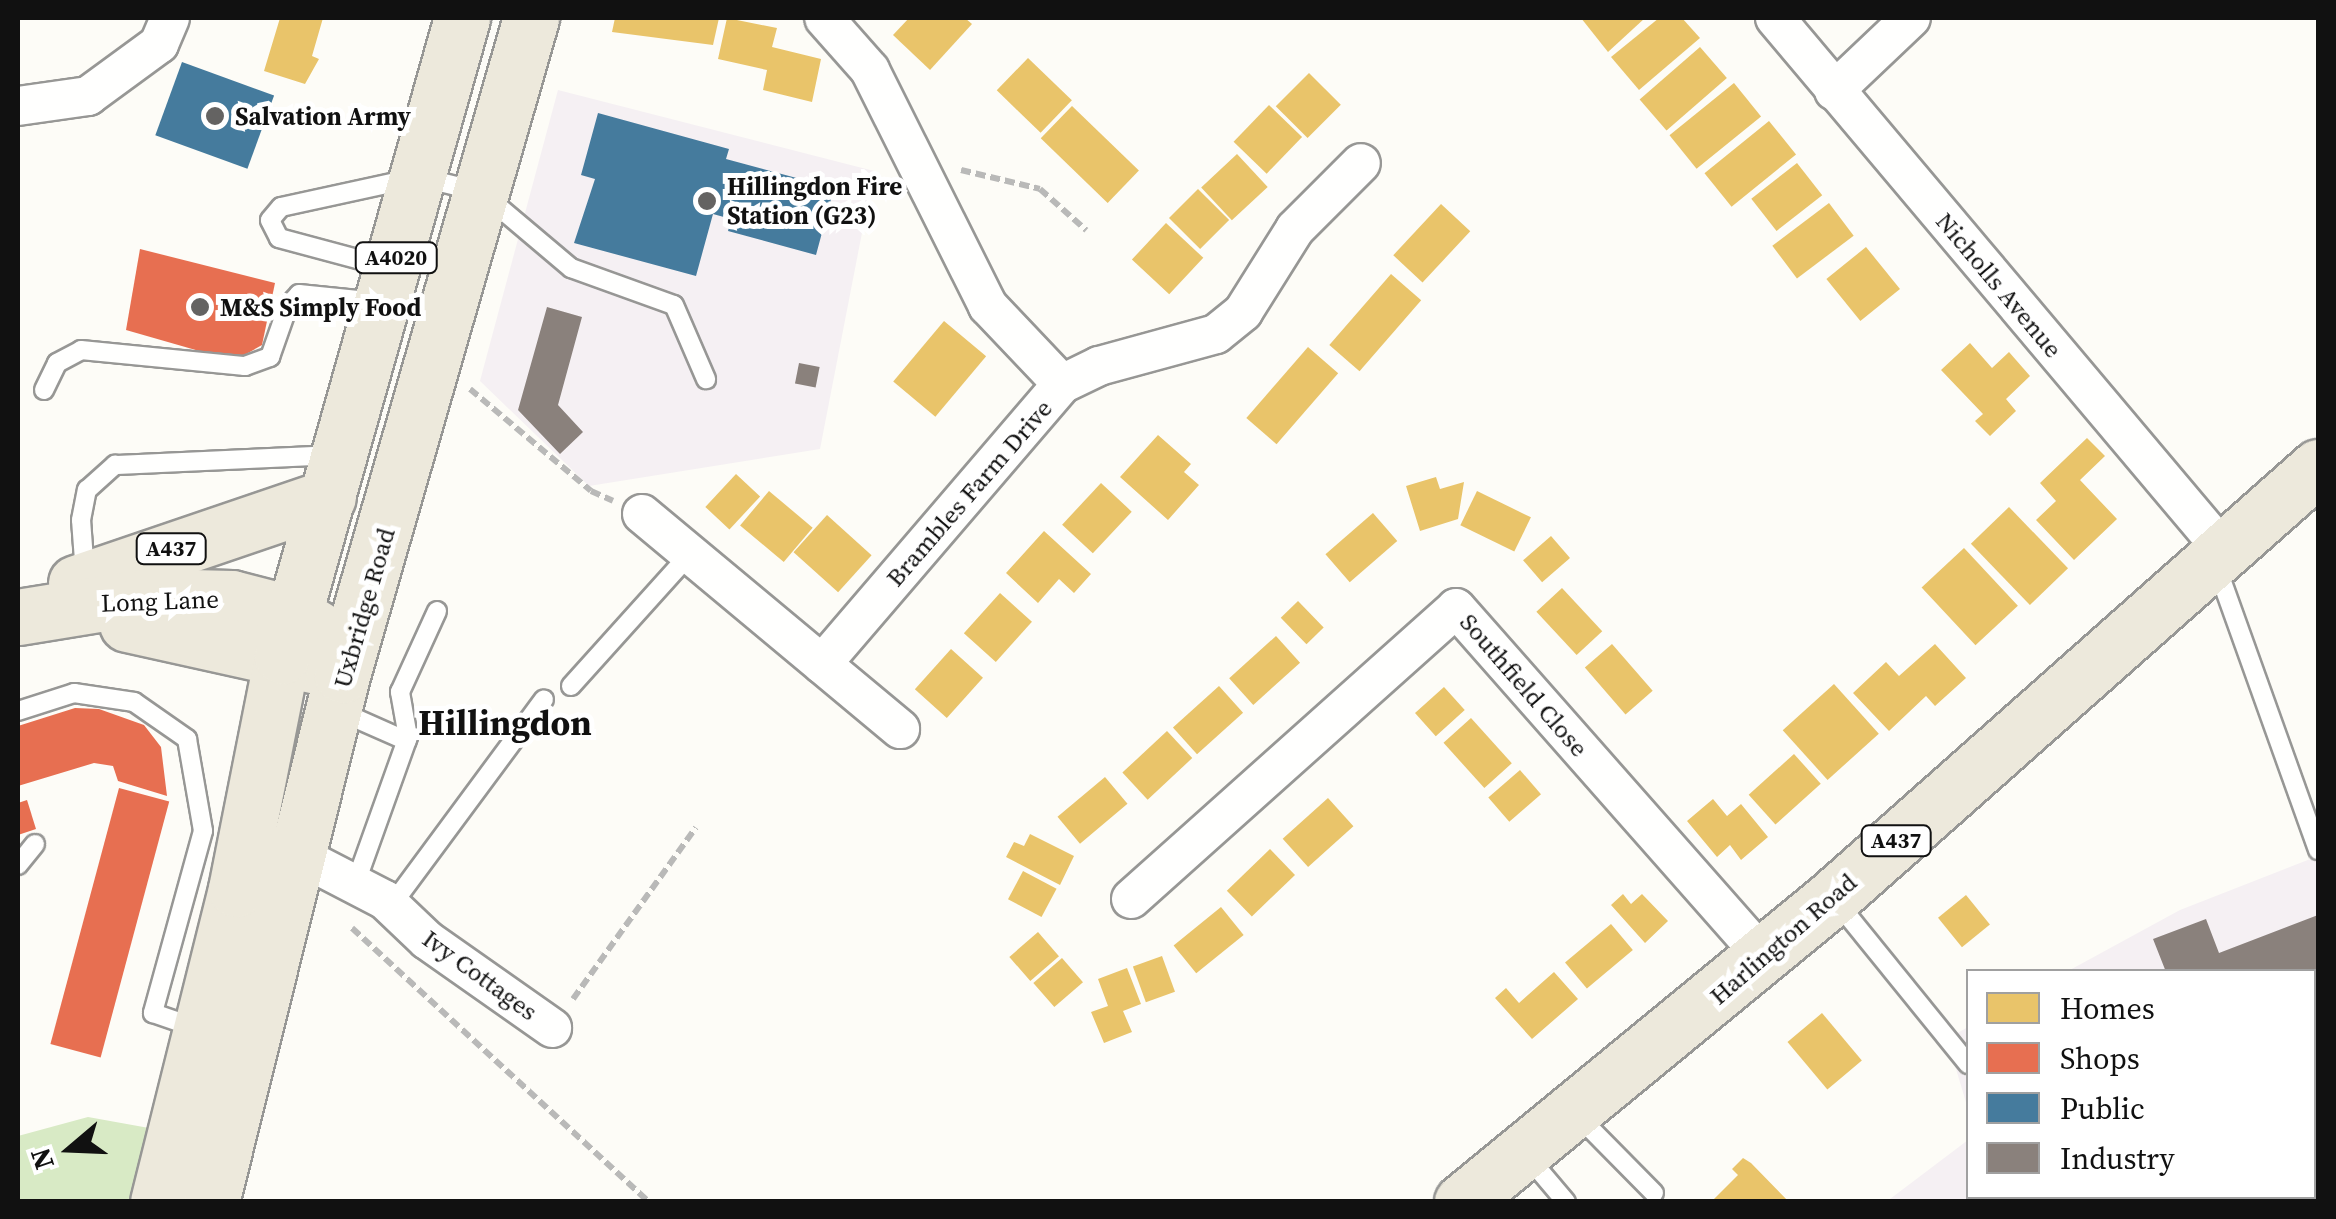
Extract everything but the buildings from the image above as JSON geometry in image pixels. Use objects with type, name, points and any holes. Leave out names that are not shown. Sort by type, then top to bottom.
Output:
[{"type":"main road","name":"A4020","points":[[158,1202],[202,1029],[288,635],[462,18]]},
{"type":"main road","name":"Uxbridge Road","points":[[211,1202],[342,677],[531,18]]},
{"type":"main road","name":"Harlington Road","points":[[1462,1202],[1576,1113],[1833,897],[2318,466]]},
{"type":"main road","name":"Long Lane","points":[[19,614],[86,579],[333,476]]},
{"type":"main road","name":"Long Lane","points":[[19,614],[180,631],[288,635],[342,677]]},
{"type":"street","name":"Brambles Farm Drive","points":[[822,664],[1062,384],[988,306],[870,70],[824,18]]},
{"type":"street","name":"Nicholls Avenue","points":[[1775,18],[2219,556]]},
{"type":"street","points":[[1834,91],[1910,18]]},
{"type":"street","points":[[18,106],[88,96],[165,31]]},
{"type":"street","points":[[1062,384],[1100,366],[1216,334],[1243,312],[1294,229],[1361,163]]},
{"type":"street","points":[[642,514],[900,729]]},
{"type":"street","name":"Southfield Close","points":[[1131,899],[1456,608],[1763,956]]},
{"type":"street","name":"Ivy Cottages","points":[[296,873],[356,882],[391,906],[427,940],[552,1028]]},
{"type":"lane","points":[[388,286],[279,238],[270,220],[280,207],[419,177],[481,192],[570,268],[674,305],[706,379]]},
{"type":"lane","points":[[44,390],[57,363],[81,350],[245,366],[270,357],[299,294],[388,286]]},
{"type":"lane","points":[[86,579],[81,520],[87,490],[115,464],[333,476]]},
{"type":"lane","points":[[571,686],[690,554]]},
{"type":"lane","points":[[2219,556],[2318,850]]},
{"type":"lane","points":[[356,882],[407,742],[400,692],[436,611]]},
{"type":"lane","points":[[342,677],[407,742]]},
{"type":"lane","points":[[18,712],[74,694],[134,702],[187,739],[203,831],[153,1013],[202,1029]]},
{"type":"lane","points":[[391,906],[544,699]]},
{"type":"lane","points":[[18,865],[35,844]]},
{"type":"lane","points":[[1833,897],[1966,1062]]},
{"type":"lane","points":[[1576,1113],[1654,1193]]},
{"type":"lane","points":[[1524,1153],[1566,1202]]},
{"type":"path","points":[[916,161],[1040,190],[1086,230]]},
{"type":"path","points":[[436,360],[591,491],[642,514]]},
{"type":"path","name":"Ivy Cottages","points":[[552,1028],[696,827]]},
{"type":"path","points":[[296,873],[649,1202]]},
{"type":"shaded area","points":[[558,90],[874,171],[820,449],[589,486],[480,381]]},
{"type":"shaded area","points":[[2318,856],[2318,1201],[1886,1202],[1966,1142],[1966,1199],[2316,1199],[2316,969],[2072,969],[2180,910]]},
{"type":"shaded area","points":[[1966,1028],[1966,1102],[1947,1039]]},
{"type":"green space","points":[[88,1117],[160,1130],[138,1201],[18,1202],[18,1136]]},
{"type":"place","name":"Salvation Army","points":[[215,116]]},
{"type":"place","name":"Hillingdon Fire Station (G23)","points":[[707,201]]},
{"type":"place","name":"M&S Simply Food","points":[[200,307]]},
{"type":"district","name":"Hillingdon","points":[[505,723]]}]
